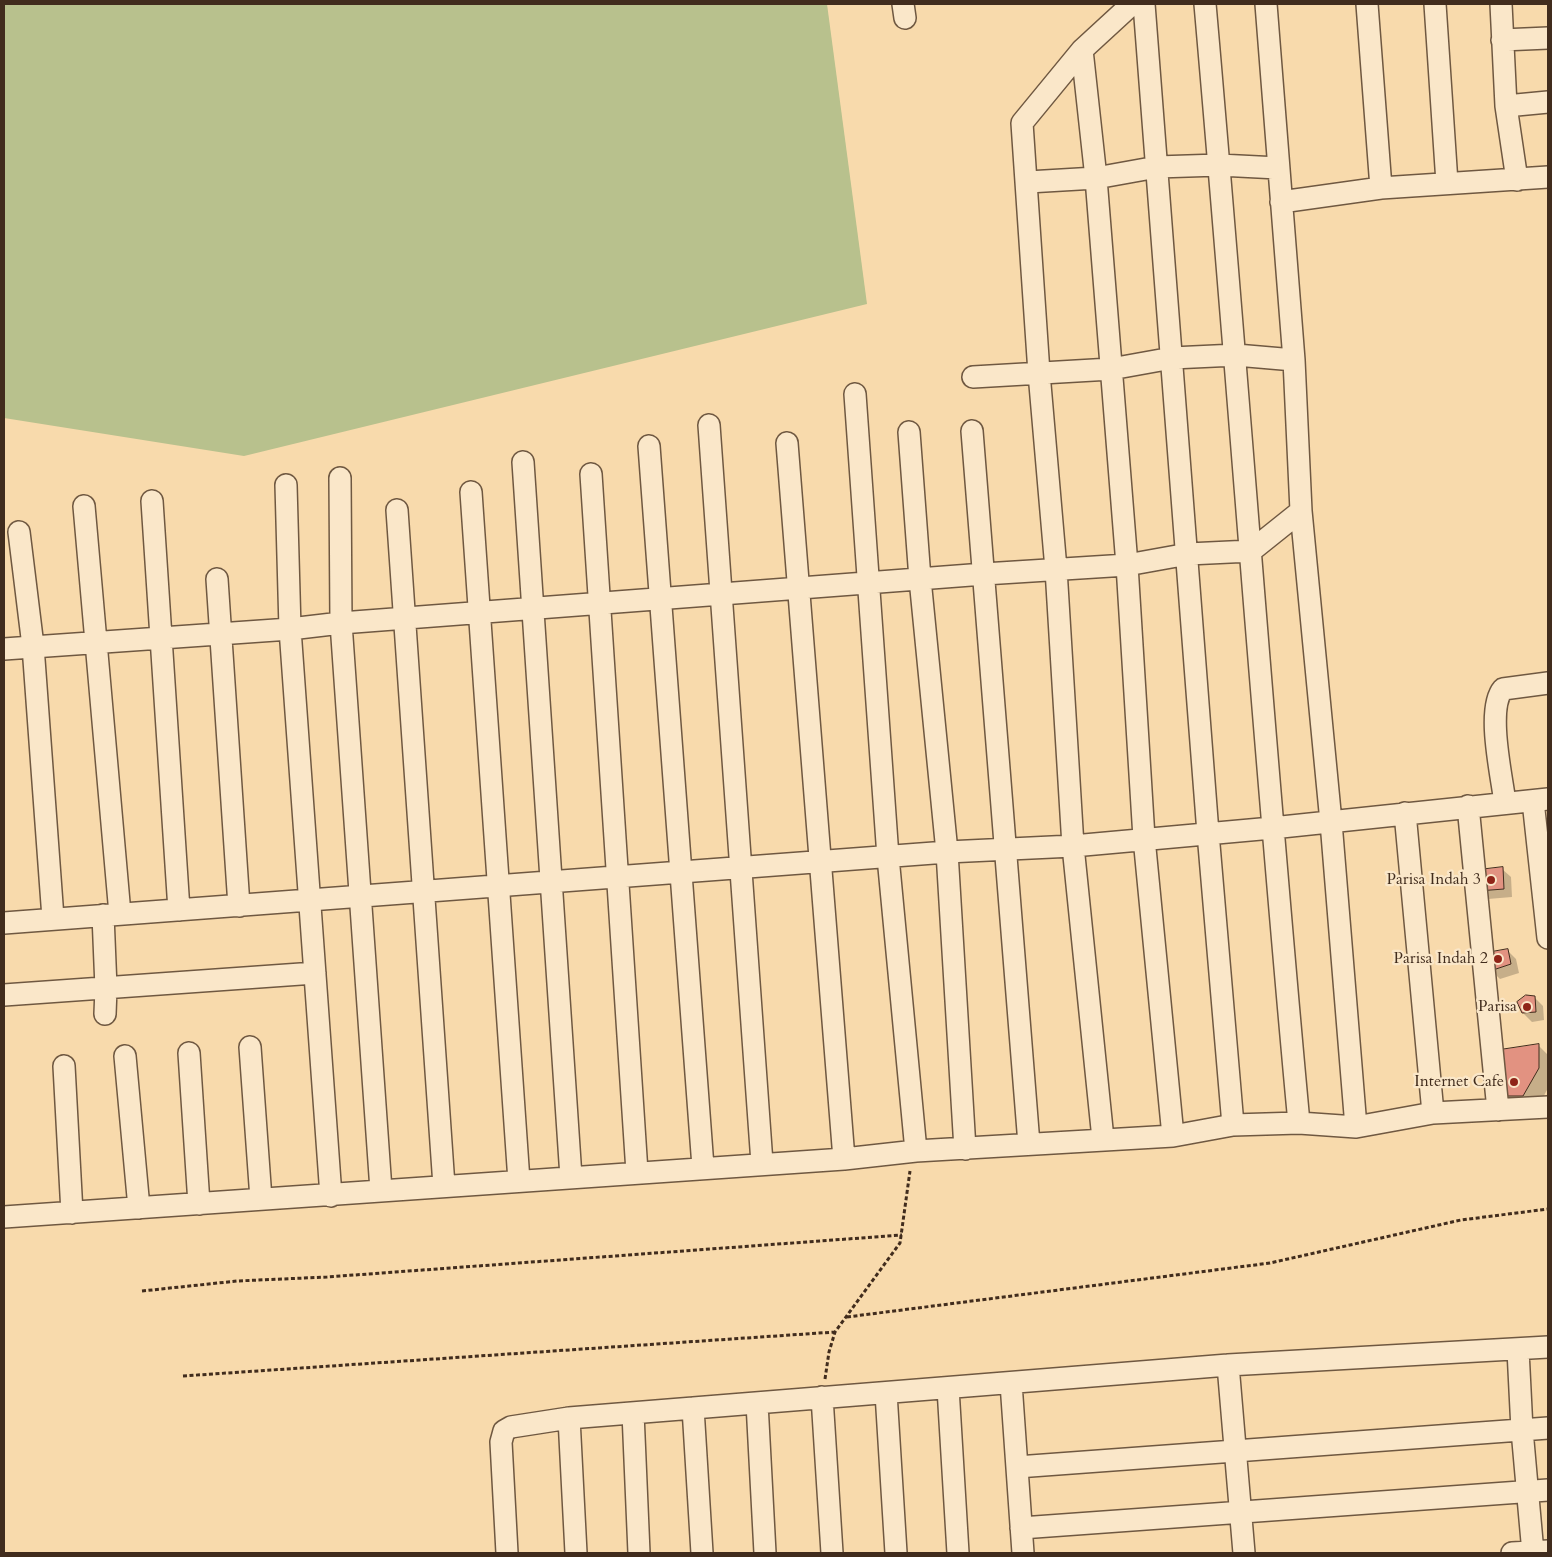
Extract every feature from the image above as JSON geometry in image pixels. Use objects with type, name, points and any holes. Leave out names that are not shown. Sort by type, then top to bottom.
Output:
[{"type":"street","points":[[1103,1139],[1073,846],[1056,569],[1039,373],[1028,182],[1022,123],[1082,50],[1132,4]]},
{"type":"street","points":[[1144,4],[1208,832],[1233,1125]]},
{"type":"street","points":[[1204,4],[1236,355],[1272,828],[1299,1123]]},
{"type":"street","points":[[1266,4],[1294,360],[1301,511],[1331,822],[1356,1127]]},
{"type":"street","points":[[1367,4],[1381,188]]},
{"type":"street","points":[[1435,4],[1446,183]]},
{"type":"street","points":[[1501,4],[1506,106],[1517,180]]},
{"type":"street","points":[[1502,40],[1548,38]]},
{"type":"street","points":[[1082,50],[1096,178],[1127,565],[1144,838],[1172,1136]]},
{"type":"street","points":[[1506,106],[1548,102]]},
{"type":"street","points":[[1028,182],[1096,178],[1157,167],[1219,165],[1278,168]]},
{"type":"street","points":[[1281,202],[1381,188],[1548,177]]},
{"type":"street","points":[[973,377],[1111,369],[1172,358],[1236,355],[1294,360]]},
{"type":"street","points":[[855,394],[888,857],[916,1151]]},
{"type":"street","points":[[709,425],[762,1163]]},
{"type":"street","points":[[972,431],[1029,1144]]},
{"type":"street","points":[[909,432],[920,579],[947,852],[965,1149]]},
{"type":"street","points":[[787,443],[844,1159]]},
{"type":"street","points":[[650,446],[703,1167]]},
{"type":"street","points":[[523,462],[571,1177]]},
{"type":"street","points":[[591,474],[637,1172]]},
{"type":"street","points":[[340,478],[341,624],[381,1190]]},
{"type":"street","points":[[286,485],[290,629],[331,1196]]},
{"type":"street","points":[[471,492],[519,1180]]},
{"type":"street","points":[[152,502],[179,910]]},
{"type":"street","points":[[84,506],[98,642],[112,914],[105,1014]]},
{"type":"street","points":[[397,510],[444,1186]]},
{"type":"street","points":[[4,649],[290,629],[404,618],[984,574],[1127,565],[1188,554],[1250,551],[1301,511]]},
{"type":"street","points":[[19,532],[33,646],[53,918]]},
{"type":"street","points":[[218,579],[238,906]]},
{"type":"street","points":[[1506,803],[1496,724],[1497,695],[1503,689],[1548,683]]},
{"type":"street","points":[[4,923],[53,918],[310,902],[499,885],[947,852],[1073,846],[1208,832],[1272,828],[1468,806],[1541,800],[1548,938]]},
{"type":"street","points":[[1468,806],[1498,1110]]},
{"type":"street","points":[[1405,813],[1432,1113]]},
{"type":"street","points":[[4,995],[315,973]]},
{"type":"street","points":[[250,1047],[260,1199]]},
{"type":"street","points":[[188,1053],[199,1204]]},
{"type":"street","points":[[125,1056],[139,1208]]},
{"type":"street","points":[[64,1066],[72,1213]]},
{"type":"street","points":[[4,1205],[4,1217],[72,1213],[260,1199],[331,1196],[381,1190],[703,1167],[844,1159],[916,1151],[1172,1136],[1233,1125],[1299,1123],[1356,1127],[1432,1113],[1548,1107]]},
{"type":"street","points":[[507,1553],[502,1442],[504,1431],[511,1426],[569,1418],[756,1402],[1228,1365],[1548,1347]]},
{"type":"street","points":[[1518,1350],[1522,1430],[1538,1491],[1532,1552]]},
{"type":"street","points":[[1228,1365],[1244,1553]]},
{"type":"street","points":[[1011,1382],[1023,1553]]},
{"type":"street","points":[[948,1388],[958,1553]]},
{"type":"street","points":[[886,1393],[896,1553]]},
{"type":"street","points":[[822,1397],[832,1553]]},
{"type":"street","points":[[756,1402],[765,1553]]},
{"type":"street","points":[[693,1408],[702,1553]]},
{"type":"street","points":[[633,1413],[639,1553]]},
{"type":"street","points":[[569,1418],[576,1553]]},
{"type":"street","points":[[1017,1467],[1548,1428]]},
{"type":"street","points":[[1021,1528],[1538,1491]]},
{"type":"path","points":[[822,1397],[829,1352],[836,1332],[900,1243],[907,1186],[916,1151]]},
{"type":"path","points":[[847,1317],[1270,1263],[1461,1220],[1548,1209]]},
{"type":"path","points":[[142,1291],[237,1281],[327,1277],[902,1235]]},
{"type":"path","points":[[183,1376],[836,1332]]},
{"type":"green space","points":[[4,4],[827,4],[867,304],[244,456],[4,418]]},
{"type":"building","name":"Parisa Indah 3","points":[[1503,867],[1504,889],[1478,891],[1478,870]]},
{"type":"building","name":"Parisa Indah 2","points":[[1508,949],[1511,964],[1490,971],[1486,953]]},
{"type":"building","name":"Parisa","points":[[1526,995],[1535,996],[1536,1012],[1522,1013],[1517,1002]]},
{"type":"building","name":"Internet Cafe","points":[[1539,1044],[1539,1068],[1523,1096],[1499,1096],[1493,1051]]},
{"type":"place","name":"Parisa Indah 3","points":[[1491,880]]},
{"type":"place","name":"Parisa Indah 2","points":[[1498,959]]},
{"type":"place","name":"Parisa","points":[[1527,1007]]},
{"type":"place","name":"Internet Cafe","points":[[1514,1082]]}]
